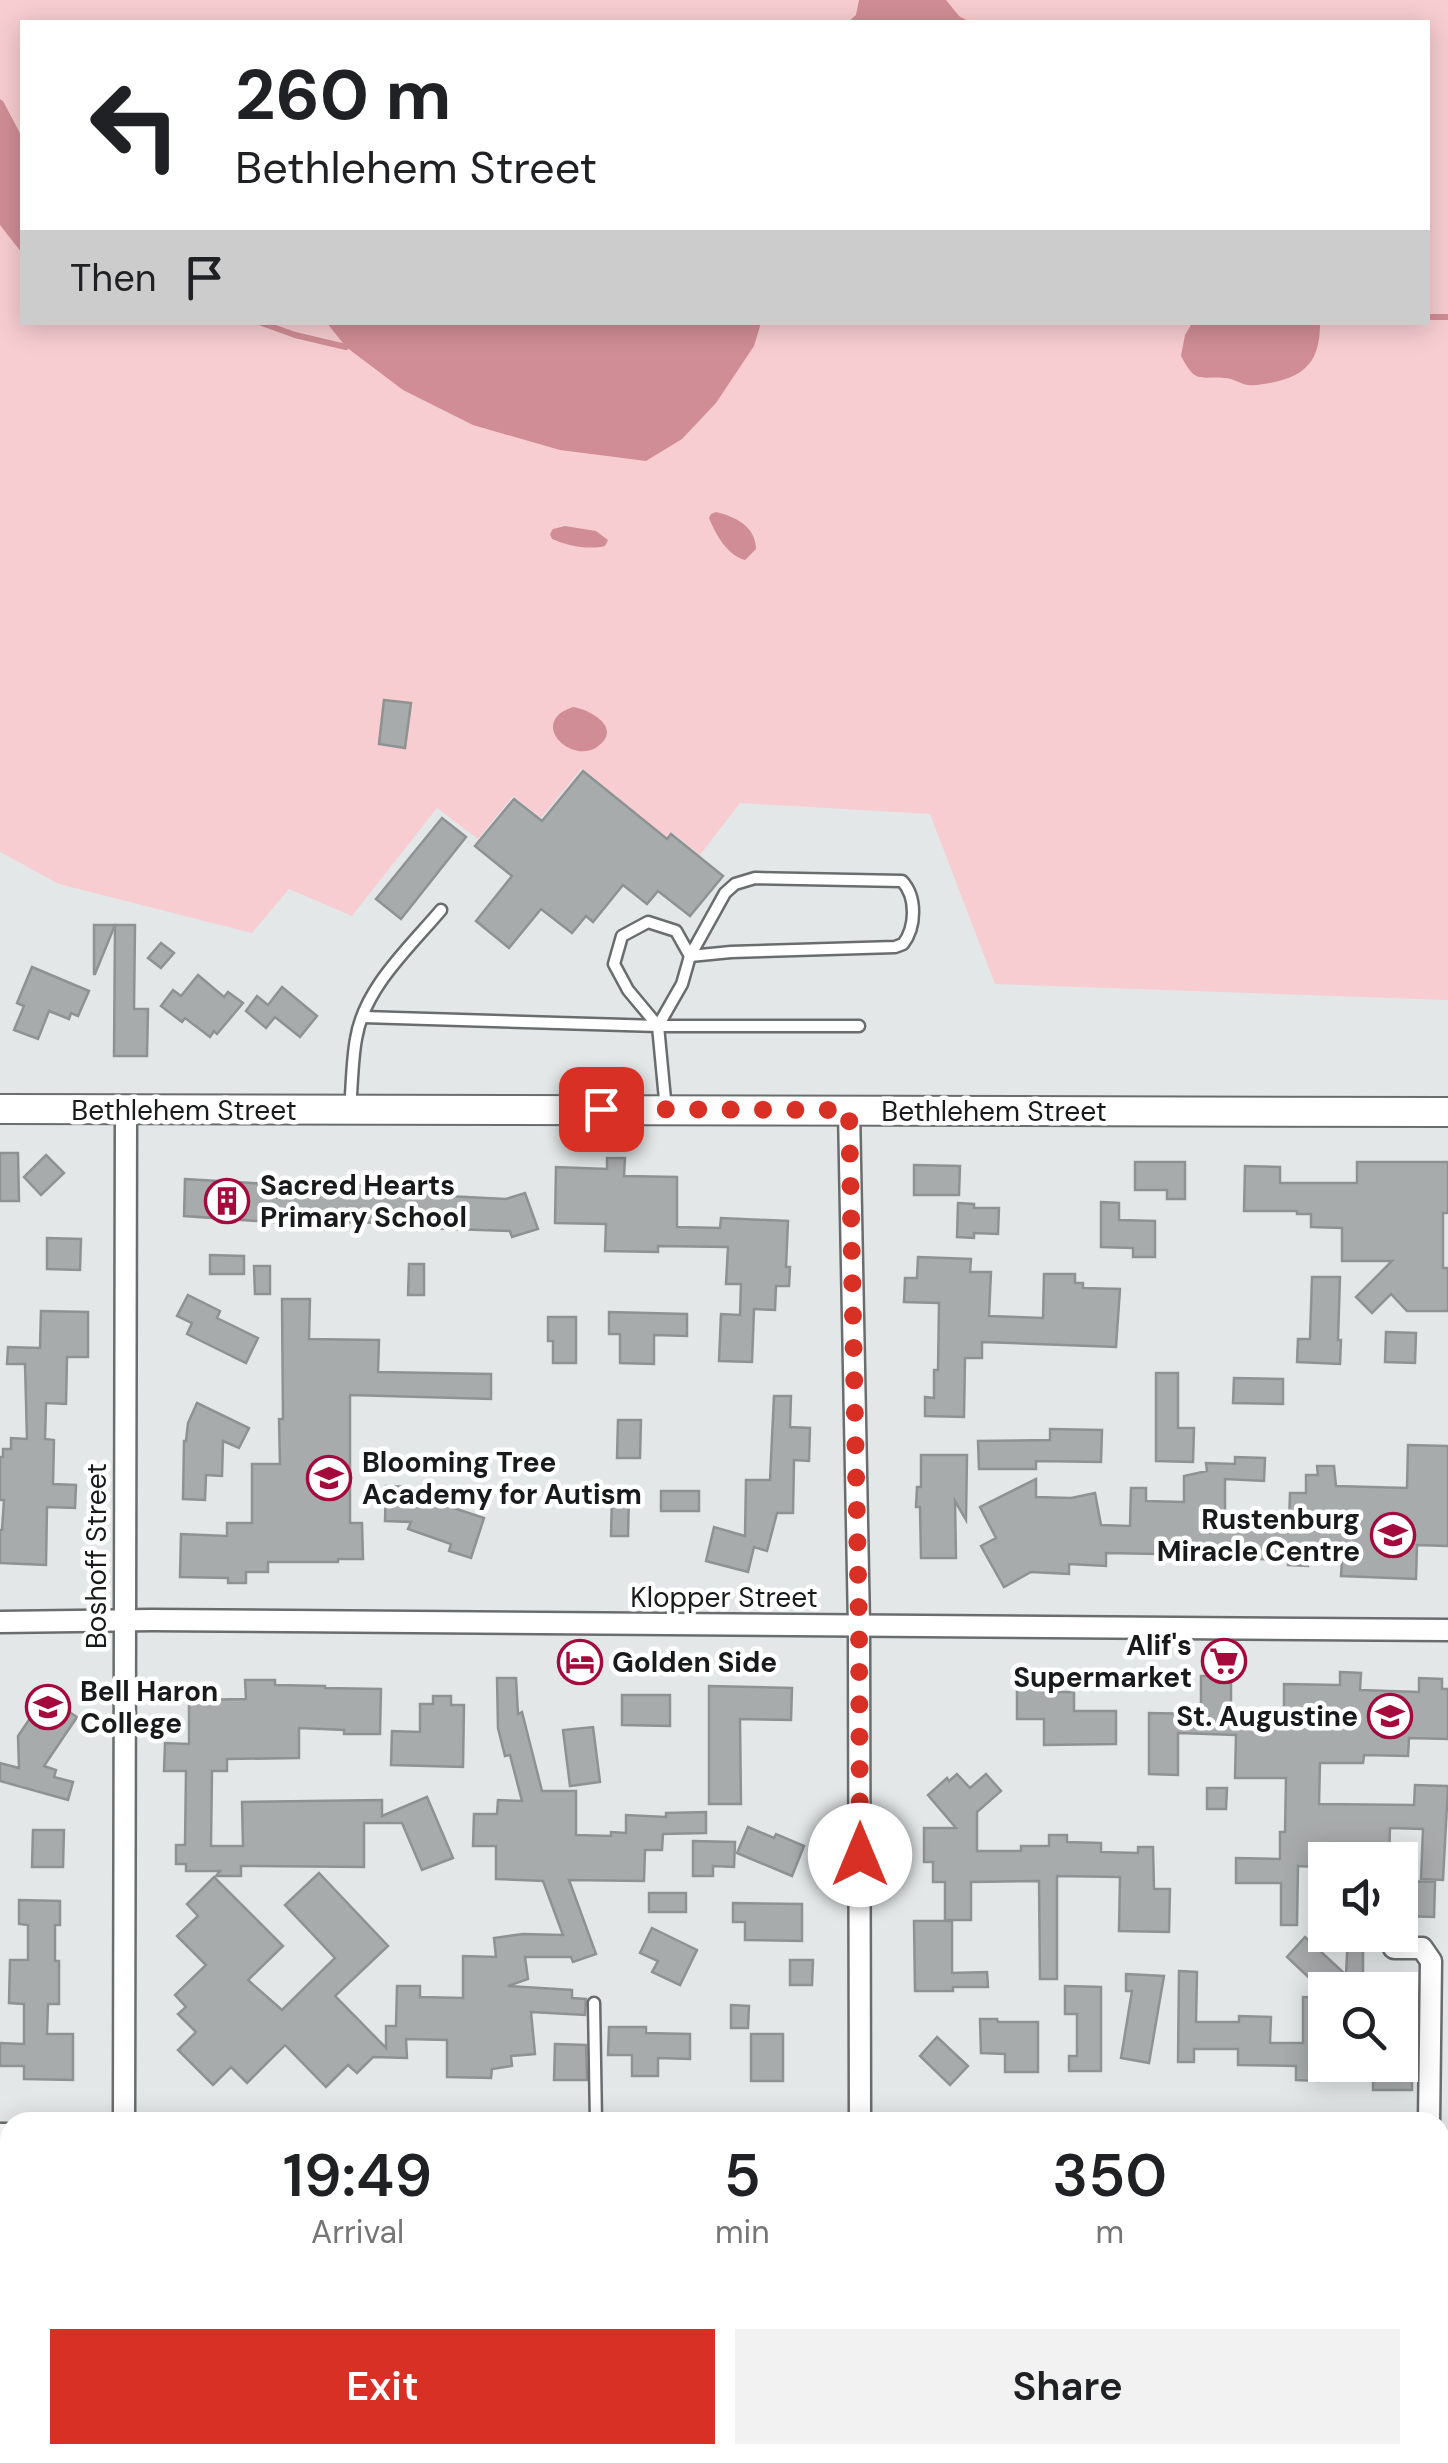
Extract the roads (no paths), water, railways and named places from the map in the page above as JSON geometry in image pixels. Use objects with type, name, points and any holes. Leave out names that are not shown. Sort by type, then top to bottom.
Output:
[{"type":"main road","name":"Bethlehem Street","points":[[0,1109],[1448,1112]]},
{"type":"street","name":"Boshoff Street","points":[[124,2112],[126,1110]]},
{"type":"street","points":[[849,1110],[859,1626],[860,2112]]},
{"type":"street","name":"Klopper Street","points":[[0,1622],[1448,1630]]},
{"type":"street","points":[[1418,1948],[1431,1961],[1429,2112]]},
{"type":"lane","points":[[658,1026],[682,984],[690,956],[725,893],[735,884],[754,878],[889,879],[902,881],[908,889],[913,928],[900,946],[690,956]]},
{"type":"lane","points":[[350,1110],[356,1036],[369,1001],[388,972],[441,910]]},
{"type":"lane","points":[[666,1110],[658,1026],[628,990],[614,964],[622,936],[648,922],[676,930],[690,956]]},
{"type":"lane","points":[[363,1017],[658,1026],[860,1026]]},
{"type":"lane","points":[[594,2003],[596,2112]]},
{"type":"waterway","points":[[1430,317],[1448,317]]},
{"type":"waterway","points":[[267,325],[346,347]]},
{"type":"place","name":"Sacred Hearts Primary School","points":[[227,1201]]},
{"type":"place","name":"Blooming Tree Academy for Autism","points":[[329,1478]]},
{"type":"place","name":"Rustenburg Miracle Centre","points":[[1393,1535]]},
{"type":"place","name":"Alif's Supermarket","points":[[1224,1661]]},
{"type":"place","name":"Golden Side","points":[[580,1662]]},
{"type":"place","name":"Bell Haron College","points":[[48,1707]]},
{"type":"place","name":"St. Augustine","points":[[1390,1716]]}]
